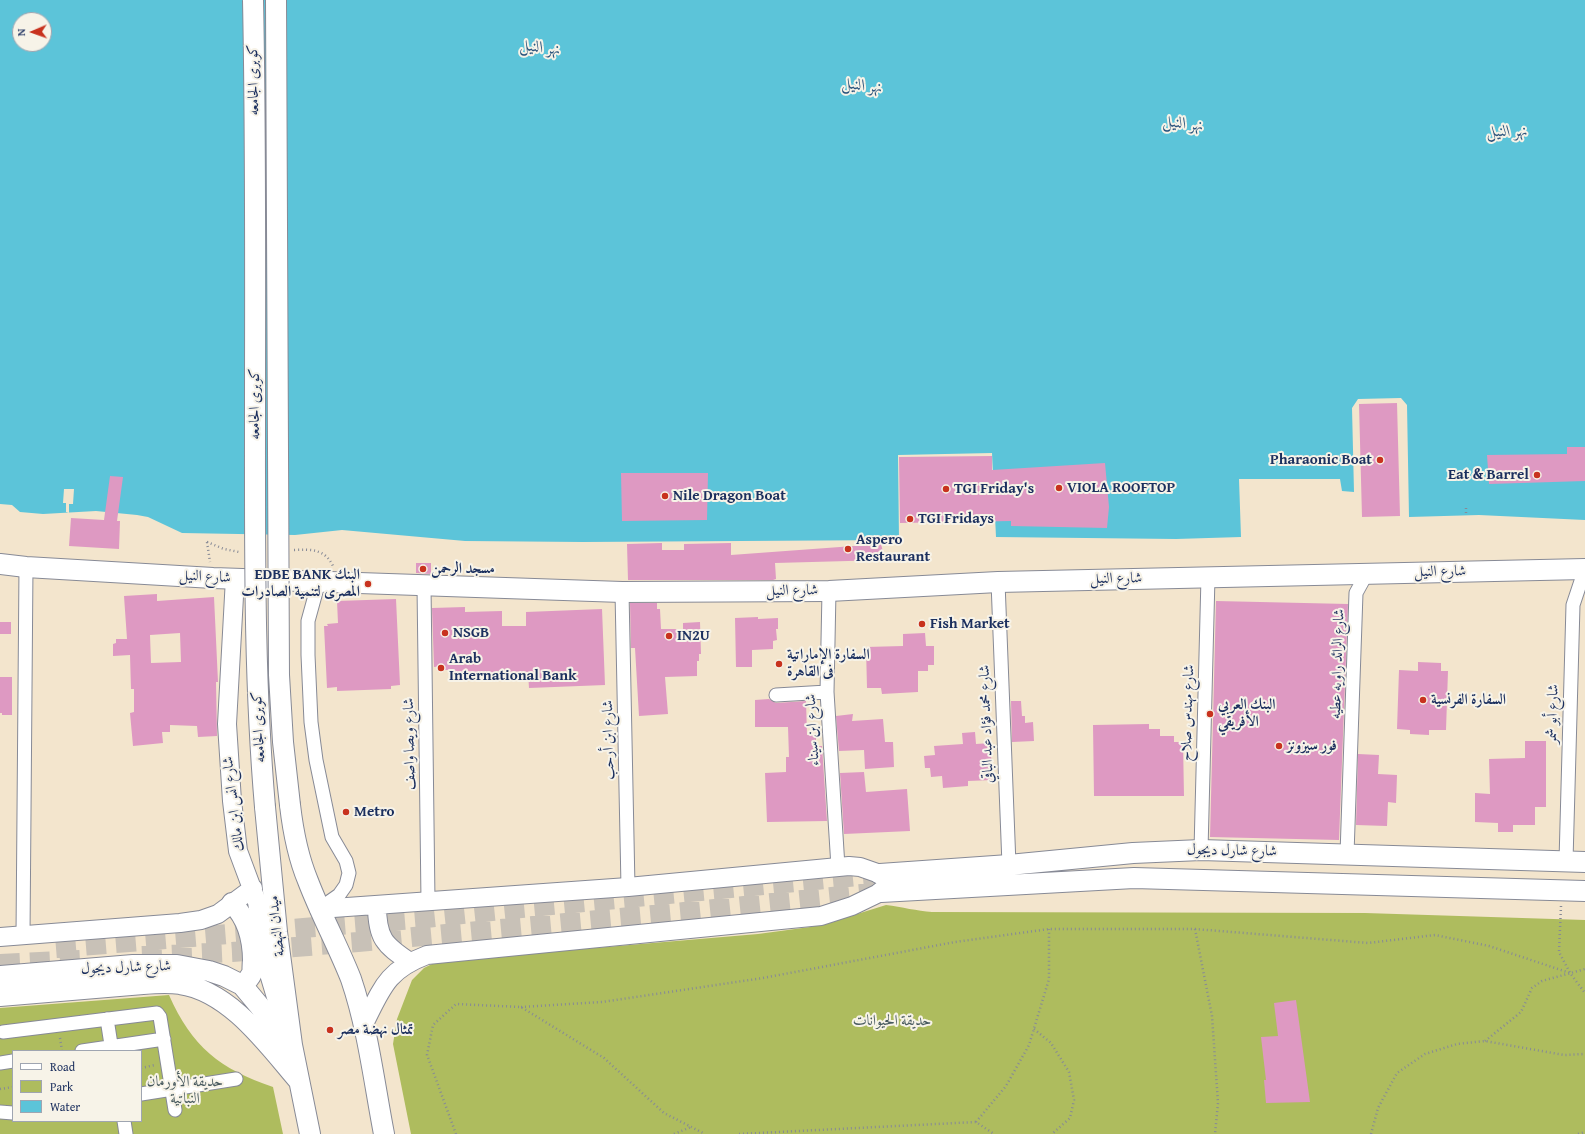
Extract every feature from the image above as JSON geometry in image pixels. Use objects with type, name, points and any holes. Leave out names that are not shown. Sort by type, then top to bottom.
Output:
[{"type":"main road","name":"كوبرى الجامعه","points":[[253,0],[255,111],[255,559],[259,735],[265,807]]},
{"type":"main road","name":"كوبرى الجامعه","points":[[276,0],[279,675],[283,742],[290,805],[299,853],[320,909]]},
{"type":"main road","name":"شارع النيل","points":[[0,564],[26,567],[235,578],[622,592],[830,591],[998,582],[1585,569]]},
{"type":"main road","name":"ميدان النهضة","points":[[265,807],[277,932],[292,1045],[310,1134]]},
{"type":"main road","name":"شارع شارل ديجول","points":[[881,883],[1009,865],[1133,853],[1200,850],[1576,862]]},
{"type":"main road","name":"شارع شارل ديجول","points":[[881,883],[1134,878],[1585,891]]},
{"type":"main road","points":[[232,903],[240,910],[246,924],[252,950],[252,972],[248,980],[242,985]]},
{"type":"main road","points":[[320,909],[343,960],[357,998],[364,1024],[384,1134]]},
{"type":"main road","name":"شارع شارل ديجول","points":[[0,976],[161,964],[177,965],[209,971],[224,976],[242,985],[292,1045]]},
{"type":"main road","points":[[0,996],[164,982],[181,984],[212,994],[252,1026],[299,1081]]},
{"type":"street","points":[[23,934],[26,567]]},
{"type":"street","name":"شارع أبو شمر","points":[[1576,862],[1573,605],[1585,569]]},
{"type":"street","name":"شارع الرائد راويه عطيه","points":[[1347,854],[1356,593],[1367,573]]},
{"type":"street","name":"شارع مهندس صلاح","points":[[1200,850],[1208,577]]},
{"type":"street","name":"شارع انس ابن مالك","points":[[235,578],[227,724],[229,762],[238,851],[253,888],[260,912],[269,974],[275,997],[292,1045]]},
{"type":"street","points":[[319,581],[308,621],[311,722],[316,760],[332,837],[335,845],[343,855],[349,873],[346,885],[320,909]]},
{"type":"street","name":"شارع محمد فؤاد عبد الباقي","points":[[998,582],[1009,865]]},
{"type":"street","name":"شارع ويصا واصف","points":[[424,586],[428,901]]},
{"type":"street","name":"شارع ابن سيناء","points":[[830,591],[827,692],[838,868]]},
{"type":"street","name":"شارع ابن أرحب","points":[[622,592],[628,887]]},
{"type":"street","points":[[776,695],[827,692]]},
{"type":"street","points":[[320,909],[628,887],[838,868],[860,867],[881,883],[852,906],[821,916],[427,956],[410,962],[397,971],[386,982],[364,1024]]},
{"type":"street","points":[[0,936],[180,923],[201,920],[218,914],[253,888]]},
{"type":"street","points":[[377,905],[378,926],[381,936],[386,944],[410,962]]},
{"type":"street","points":[[2,1032],[157,1013],[160,1017],[175,1110]]},
{"type":"street","points":[[107,1019],[112,1049]]},
{"type":"street","points":[[97,1050],[112,1049],[164,1039]]},
{"type":"street","points":[[0,1063],[12,1061]]},
{"type":"street","points":[[142,1094],[236,1079]]},
{"type":"street","points":[[0,1112],[12,1114]]},
{"type":"street","points":[[124,1122],[126,1134]]},
{"type":"path","points":[[1466,508],[1466,516]]},
{"type":"path","points":[[207,542],[224,549],[239,552]]},
{"type":"path","points":[[291,551],[310,549],[319,551],[330,559]]},
{"type":"path","points":[[1561,891],[1559,952],[1570,973],[1585,993]]},
{"type":"path","points":[[456,1134],[427,1055],[433,1025],[456,1004],[521,1007],[602,1002],[763,978],[955,942],[1049,929],[1195,929],[1368,943],[1435,936],[1489,946],[1570,973]]},
{"type":"path","points":[[976,1122],[1006,1086],[1029,1046],[1049,979],[1049,929]]},
{"type":"path","points":[[1195,929],[1212,1016],[1218,1103],[1215,1134]]},
{"type":"path","points":[[1485,1041],[1521,1012],[1532,988],[1542,981],[1585,969]]},
{"type":"path","points":[[521,1007],[604,1058],[664,1113],[705,1134]]},
{"type":"path","points":[[1034,1029],[1051,1043],[1069,1072],[1074,1100],[1070,1118],[1052,1134]]},
{"type":"path","points":[[1370,1134],[1378,1108],[1397,1074],[1425,1054],[1457,1044],[1485,1041],[1564,1055],[1585,1054]]},
{"type":"path","points":[[0,1089],[12,1087]]},
{"type":"path","points":[[739,1134],[976,1122],[994,1134]]},
{"type":"path","points":[[674,1134],[691,1127]]},
{"type":"path","points":[[1578,1134],[1585,1132]]},
{"type":"green space","name":"حديقة الحيوانات","points":[[886,905],[932,912],[1365,913],[1585,920],[1585,1134],[411,1134],[393,1044],[397,1019],[412,980],[424,968],[432,964],[442,961],[758,934],[810,927]]},
{"type":"green space","name":"حديقة الأورمان النباتية","points":[[169,995],[188,1029],[210,1054],[223,1064],[238,1072],[273,1087],[283,1134],[0,1134],[0,1008]]},
{"type":"water","name":"نهر النيل","points":[[0,0],[1585,0],[1585,520],[1479,515],[1409,517],[1407,405],[1401,398],[1358,399],[1352,408],[1354,492],[1342,491],[1340,479],[1239,479],[1241,537],[1176,539],[996,537],[992,453],[898,455],[899,540],[583,542],[465,541],[342,530],[295,535],[182,533],[148,517],[137,515],[96,511],[43,514],[20,512],[12,505],[0,504]]},
{"type":"pier","points":[[64,489],[74,489],[73,504],[69,504],[69,513],[66,512],[66,503],[63,503]]},
{"type":"building","name":"Pharaonic Boat","points":[[1397,403],[1400,516],[1362,517],[1359,404]]},
{"type":"building","points":[[1567,447],[1585,447],[1585,481],[1489,484],[1487,455],[1567,454]]},
{"type":"building","points":[[992,456],[992,470],[1105,463],[1109,507],[1107,528],[1011,526],[1011,521],[900,523],[899,457]]},
{"type":"building","name":"Nile Dragon Boat","points":[[621,473],[708,473],[707,520],[622,521]]},
{"type":"building","points":[[110,476],[123,477],[117,521],[120,521],[119,549],[69,546],[71,518],[104,520]]},
{"type":"building","points":[[662,543],[662,550],[684,550],[684,544],[731,543],[731,555],[881,544],[885,560],[775,563],[776,579],[773,580],[628,580],[627,544]]},
{"type":"building","name":"مسجد الرحمن","points":[[416,563],[431,563],[431,574],[416,573]]},
{"type":"building","points":[[157,594],[157,601],[214,597],[218,682],[216,682],[217,736],[198,737],[197,726],[170,725],[170,732],[162,732],[163,743],[133,746],[130,713],[134,712],[134,689],[131,689],[130,655],[113,656],[113,644],[116,643],[116,639],[127,639],[124,596]],"holes":[[[180,633],[181,662],[151,663],[150,635]]]},
{"type":"building","points":[[396,599],[400,685],[391,686],[391,689],[337,691],[337,687],[327,688],[324,626],[328,626],[327,624],[338,623],[337,601]]},
{"type":"building","points":[[1216,601],[1348,604],[1339,840],[1210,837]]},
{"type":"building","points":[[630,603],[657,603],[657,609],[660,609],[661,629],[683,629],[683,623],[700,622],[701,654],[699,654],[699,661],[697,661],[697,676],[665,677],[668,714],[639,716],[635,648],[631,648]]},
{"type":"building","points":[[465,607],[465,612],[502,611],[502,626],[526,626],[526,612],[602,609],[605,685],[529,688],[528,672],[455,674],[455,670],[445,670],[445,666],[434,667],[432,608]]},
{"type":"building","points":[[758,617],[758,619],[778,618],[778,629],[776,629],[777,640],[773,641],[773,649],[752,650],[752,667],[736,667],[735,618]]},
{"type":"building","points":[[0,622],[11,622],[11,634],[0,634]]},
{"type":"building","points":[[925,633],[926,646],[934,646],[934,665],[928,665],[928,671],[918,671],[918,692],[882,694],[881,688],[867,688],[866,647],[903,646],[903,634]]},
{"type":"building","name":"السفارة الفرنسية","points":[[1418,662],[1441,663],[1441,671],[1448,671],[1446,730],[1429,730],[1429,735],[1410,734],[1410,730],[1397,729],[1399,670],[1418,671]]},
{"type":"building","points":[[0,677],[12,677],[12,715],[2,715],[2,713],[0,713]]},
{"type":"building","points":[[769,699],[776,703],[806,701],[807,735],[816,735],[816,746],[822,746],[827,821],[767,822],[765,773],[786,772],[786,757],[789,757],[788,727],[755,727],[755,700]]},
{"type":"building","points":[[1011,701],[1021,701],[1022,716],[1025,716],[1025,723],[1033,722],[1034,741],[1012,742]]},
{"type":"building","points":[[853,714],[852,721],[883,719],[885,742],[893,742],[894,767],[865,769],[864,750],[839,751],[836,716]]},
{"type":"building","points":[[1149,724],[1149,729],[1160,729],[1160,736],[1174,736],[1174,742],[1183,742],[1184,796],[1094,796],[1093,725]]},
{"type":"building","points":[[975,732],[976,744],[990,743],[993,780],[968,781],[968,786],[943,788],[942,776],[931,777],[930,768],[925,768],[924,756],[935,755],[934,746],[963,744],[962,733]]},
{"type":"building","points":[[1525,741],[1546,741],[1546,807],[1535,807],[1535,825],[1513,825],[1513,832],[1498,832],[1498,823],[1475,822],[1475,793],[1490,794],[1489,759],[1525,758]]},
{"type":"building","points":[[1358,754],[1379,755],[1378,774],[1397,775],[1396,803],[1388,802],[1387,826],[1356,825]]},
{"type":"building","points":[[864,772],[866,792],[907,789],[910,831],[844,834],[840,773]]},
{"type":"building","points":[[1296,1000],[1310,1102],[1266,1103],[1264,1080],[1266,1080],[1261,1037],[1278,1036],[1274,1003]]},
{"type":"tunnel","points":[[56,948],[426,918],[880,874]]},
{"type":"tunnel","points":[[142,956],[232,952],[358,942],[881,892]]},
{"type":"tunnel","points":[[0,964],[82,960]]},
{"type":"place","name":"Pharaonic Boat","points":[[1380,460]]},
{"type":"place","name":"Eat & Barrel","points":[[1537,475]]},
{"type":"place","name":"VIOLA ROOFTOP","points":[[1059,488]]},
{"type":"place","name":"TGI Friday's","points":[[946,489]]},
{"type":"place","name":"Nile Dragon Boat","points":[[665,496]]},
{"type":"place","name":"TGI Fridays","points":[[910,519]]},
{"type":"place","name":"Aspero Restaurant","points":[[848,549]]},
{"type":"place","name":"مسجد الرحمن","points":[[423,569]]},
{"type":"place","name":"EDBE BANK البنك المصرى لتنمية الصادرات","points":[[368,584]]},
{"type":"place","name":"Fish Market","points":[[922,624]]},
{"type":"place","name":"NSGB","points":[[445,633]]},
{"type":"place","name":"IN2U","points":[[669,636]]},
{"type":"place","name":"السفارة الإماراتية فى القاهرة","points":[[779,664]]},
{"type":"place","name":"Arab International Bank","points":[[441,668]]},
{"type":"place","name":"السفارة الفرنسية","points":[[1423,700]]},
{"type":"place","name":"البنك العربي الأفريقي","points":[[1210,714]]},
{"type":"place","name":"فور سيزونز","points":[[1279,746]]},
{"type":"place","name":"Metro","points":[[346,812]]},
{"type":"place","name":"تمثال نهضة مصر","points":[[330,1030]]}]
